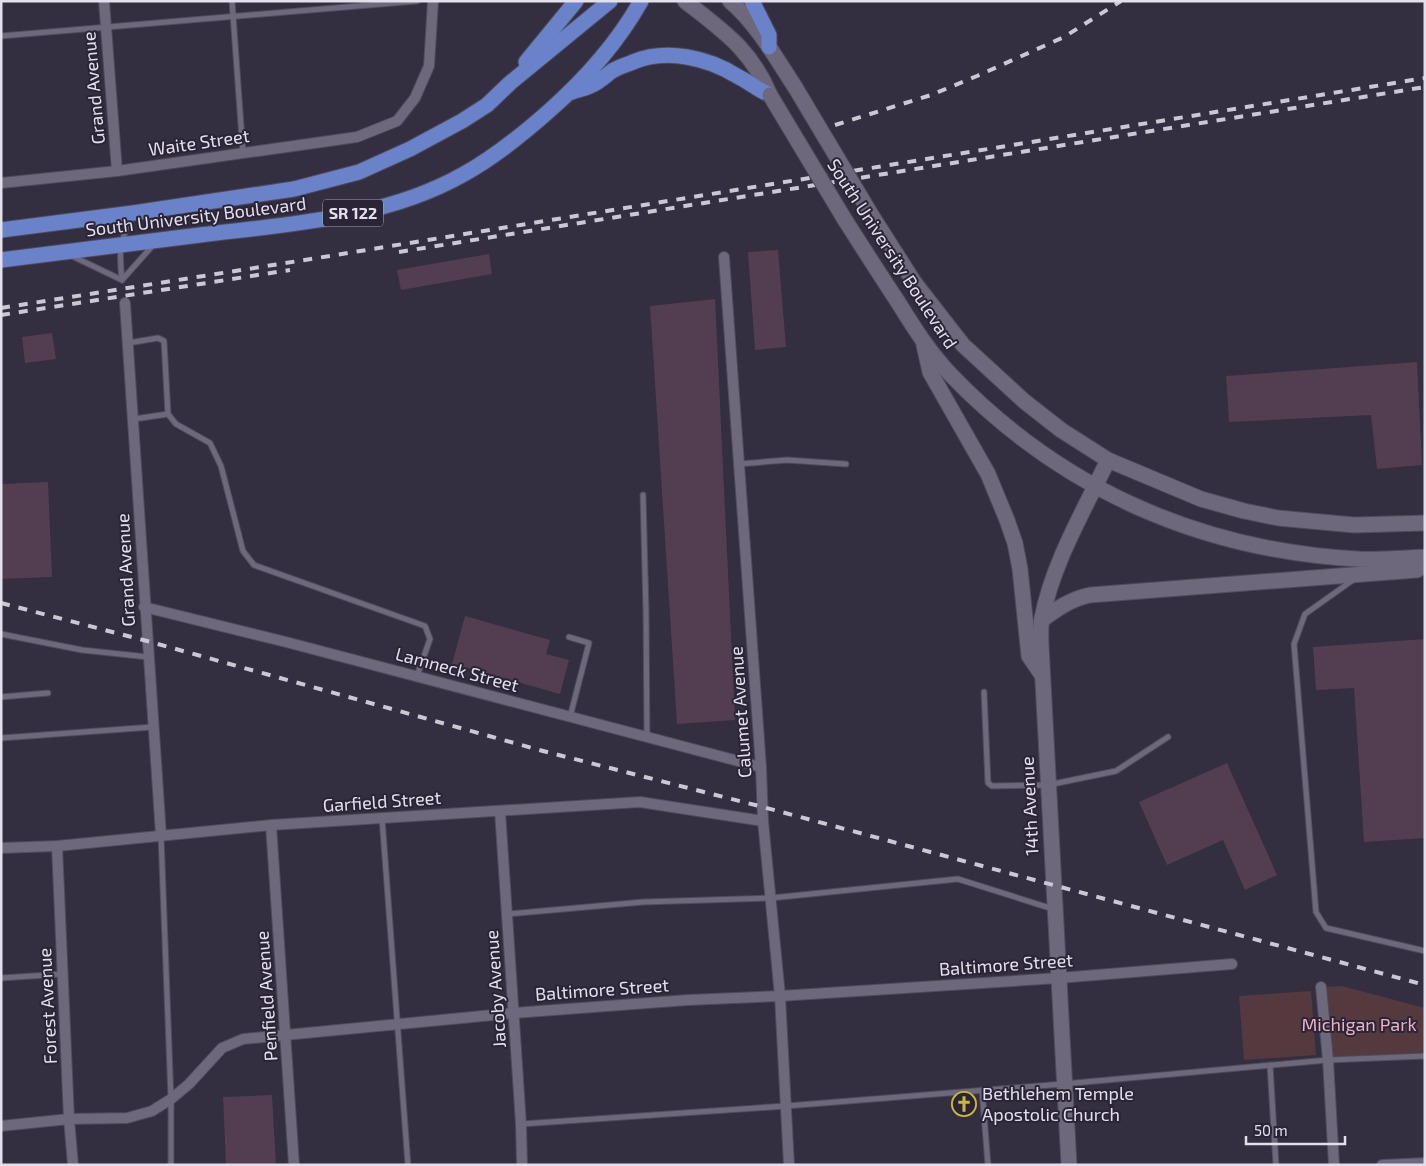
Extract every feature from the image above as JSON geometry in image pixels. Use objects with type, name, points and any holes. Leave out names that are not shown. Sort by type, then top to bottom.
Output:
[{"type":"main road","name":"SR 122","points":[[510,83],[531,54],[576,1]]},
{"type":"main road","points":[[510,83],[610,1]]},
{"type":"main road","name":"SR 122","points":[[570,93],[602,56],[641,1]]},
{"type":"main road","name":"South University Boulevard","points":[[685,1],[721,29],[748,55],[845,220],[923,341],[951,375],[1007,427],[1095,487],[1172,522],[1244,544],[1280,550],[1359,559],[1425,557]]},
{"type":"main road","name":"South University Boulevard","points":[[730,1],[770,47],[914,282],[963,345],[1024,401],[1061,430],[1108,460],[1201,499],[1244,511],[1278,518],[1354,525],[1425,523]]},
{"type":"main road","points":[[752,1],[769,35],[770,47]]},
{"type":"main road","points":[[570,93],[590,86],[614,70],[636,60],[657,56],[680,56],[720,66],[770,95]]},
{"type":"main road","name":"South University Boulevard","points":[[1,230],[134,214],[294,190],[359,172],[410,149],[462,121],[487,105],[510,83]]},
{"type":"main road","name":"South University Boulevard","points":[[1,260],[317,221],[402,201],[464,175],[491,158],[570,93]]},
{"type":"main road","points":[[923,341],[930,372],[988,474],[1007,520],[1020,569],[1029,656],[1042,676]]},
{"type":"main road","name":"14th Avenue","points":[[1068,1165],[1042,676],[1042,620],[1059,560],[1108,460]]},
{"type":"main road","points":[[1042,620],[1077,597],[1090,595],[1417,570],[1425,564]]},
{"type":"street","name":"Grand Avenue","points":[[104,1],[117,171]]},
{"type":"street","name":"Waite Street","points":[[1,183],[117,171],[357,137],[397,121],[414,98],[429,66],[433,1]]},
{"type":"street","name":"Calumet Avenue","points":[[724,257],[761,767],[763,821],[780,996],[789,1165]]},
{"type":"street","name":"Grand Avenue","points":[[125,304],[160,835]]},
{"type":"street","name":"Lamneck Street","points":[[144,607],[417,676],[761,767]]},
{"type":"street","name":"Garfield Street","points":[[1,848],[57,846],[271,825],[640,802],[763,821]]},
{"type":"street","name":"Jacoby Avenue","points":[[500,811],[521,1124],[522,1165]]},
{"type":"street","name":"Penfield Avenue","points":[[271,825],[294,1165]]},
{"type":"street","name":"Forest Avenue","points":[[57,846],[69,1119],[73,1165]]},
{"type":"street","name":"Baltimore Street","points":[[1,1126],[69,1119],[127,1118],[152,1110],[171,1099],[189,1084],[222,1048],[243,1039],[514,1012],[1059,978],[1232,964]]},
{"type":"street","points":[[1321,987],[1328,1060],[1334,1165]]},
{"type":"street","points":[[1382,1165],[1425,1163]]},
{"type":"lane","points":[[232,1],[243,153]]},
{"type":"lane","points":[[1,36],[233,16],[339,4],[417,1]]},
{"type":"lane","points":[[122,280],[120,244],[123,234],[134,214]]},
{"type":"lane","points":[[122,280],[158,240]]},
{"type":"lane","points":[[66,252],[82,262],[122,280]]},
{"type":"lane","points":[[128,343],[158,338],[164,341],[168,414],[176,424],[210,443],[221,466],[243,551],[254,565],[425,626],[430,638],[417,676]]},
{"type":"lane","points":[[134,419],[168,414]]},
{"type":"lane","points":[[739,464],[787,460],[846,464]]},
{"type":"lane","points":[[643,495],[647,737]]},
{"type":"lane","points":[[1359,575],[1305,614],[1294,644],[1316,912],[1326,928],[1425,951]]},
{"type":"lane","points":[[1,634],[82,650],[148,658]]},
{"type":"lane","points":[[569,637],[589,642],[570,717]]},
{"type":"lane","points":[[984,692],[988,783],[992,786],[1048,785],[1116,771],[1168,737]]},
{"type":"lane","points":[[1,698],[48,694]]},
{"type":"lane","points":[[1,738],[153,727]]},
{"type":"lane","points":[[382,818],[408,1165]]},
{"type":"lane","points":[[160,835],[171,1099],[171,1165]]},
{"type":"lane","points":[[507,914],[643,902],[771,898],[958,879],[1054,909]]},
{"type":"lane","points":[[1,978],[63,974]]},
{"type":"lane","points":[[521,1124],[786,1106],[1063,1084],[1328,1060],[1425,1056]]},
{"type":"lane","points":[[1270,1065],[1276,1165]]},
{"type":"lane","points":[[982,1090],[988,1165]]},
{"type":"green space","name":"Michigan Park","points":[[1342,986],[1425,1008],[1425,1056],[1328,1060],[1321,987]]},
{"type":"green space","points":[[1311,991],[1316,1055],[1244,1060],[1239,996]]},
{"type":"building","points":[[778,250],[786,347],[755,350],[748,252]]},
{"type":"building","points":[[489,254],[492,274],[401,290],[397,270]]},
{"type":"building","points":[[715,299],[735,720],[677,724],[650,306]]},
{"type":"building","points":[[52,333],[56,359],[25,363],[22,337]]},
{"type":"building","points":[[1417,362],[1422,465],[1377,469],[1371,415],[1229,422],[1226,376]]},
{"type":"building","points":[[48,482],[52,577],[1,579],[1,484]]},
{"type":"building","points":[[465,616],[550,640],[546,654],[569,660],[560,694],[452,664]]},
{"type":"building","points":[[1425,639],[1425,838],[1364,842],[1354,688],[1316,690],[1313,647]]},
{"type":"building","points":[[1227,763],[1277,875],[1245,890],[1223,840],[1167,865],[1139,802]]},
{"type":"building","points":[[272,1095],[276,1165],[226,1165],[223,1097]]},
{"type":"railway","points":[[835,125],[931,95],[977,76],[1064,37],[1121,1]]},
{"type":"railway","points":[[1,308],[1425,78]]},
{"type":"railway","points":[[399,252],[1425,87]]},
{"type":"railway","points":[[1,315],[290,270]]},
{"type":"railway","points":[[1,603],[147,641],[543,751],[763,807],[1425,985]]},
{"type":"place","name":"Bethlehem Temple Apostolic Church","points":[[964,1104]]}]
